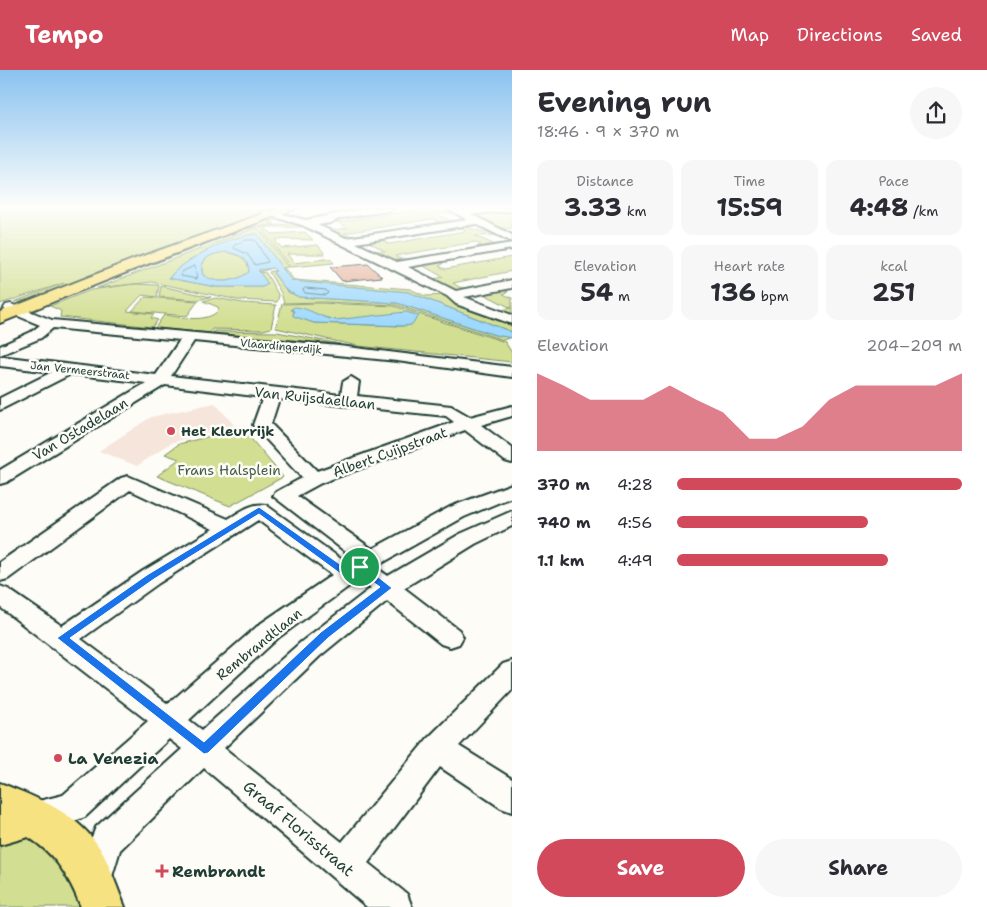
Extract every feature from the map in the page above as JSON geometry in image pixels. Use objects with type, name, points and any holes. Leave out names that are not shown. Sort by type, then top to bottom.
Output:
[{"type":"main road","points":[[7,312],[187,247]]},
{"type":"main road","points":[[11,814],[66,840],[84,862],[95,900]]},
{"type":"street","points":[[354,247],[455,295],[462,301],[512,320]]},
{"type":"street","points":[[396,266],[506,247]]},
{"type":"street","points":[[455,295],[512,284]]},
{"type":"street","name":"Vlaardingerdijk","points":[[7,312],[50,324],[461,364],[512,372]]},
{"type":"street","points":[[0,351],[36,335],[50,324]]},
{"type":"street","points":[[160,380],[189,338]]},
{"type":"street","points":[[348,401],[354,353]]},
{"type":"street","name":"Jan Vermeerstraat","points":[[0,361],[150,377],[160,380]]},
{"type":"street","points":[[0,405],[69,369]]},
{"type":"street","name":"Van Ruijsdaellaan","points":[[160,380],[451,412],[512,457]]},
{"type":"street","name":"Van Ostadelaan","points":[[0,478],[160,380]]},
{"type":"street","points":[[273,393],[262,425],[314,479]]},
{"type":"street","name":"Albert Cuijpstraat","points":[[360,567],[283,496],[314,479],[467,423],[512,411]]},
{"type":"street","points":[[0,573],[128,482],[228,528]]},
{"type":"street","name":"Rembrandtlaan","points":[[11,814],[56,813],[74,806],[269,631],[360,567],[457,512],[512,490]]},
{"type":"street","points":[[63,638],[151,577],[259,510],[360,567],[398,599],[450,637]]},
{"type":"street","points":[[95,900],[100,859],[108,840],[325,635],[387,588],[476,533],[512,518]]},
{"type":"street","points":[[0,596],[63,638],[204,749]]},
{"type":"street","points":[[345,866],[437,748],[512,672]]},
{"type":"street","points":[[437,748],[512,797]]},
{"type":"street","name":"Graaf Florisstraat","points":[[204,749],[394,907]]},
{"type":"shaded area","name":"Het Kleurrijk","points":[[215,403],[234,425],[171,443],[137,466],[99,451],[151,417]]},
{"type":"green space","points":[[0,247],[172,247],[43,296],[14,302],[64,283],[0,304]]},
{"type":"green space","points":[[191,247],[198,247],[56,301],[71,293]]},
{"type":"green space","points":[[205,247],[215,247],[185,263],[169,278],[216,287],[262,287],[268,284],[259,272],[266,273],[279,296],[277,302],[238,300],[152,282],[97,288]]},
{"type":"green space","points":[[266,247],[273,247],[288,267],[282,268]]},
{"type":"green space","points":[[275,247],[320,247],[325,254],[287,254],[294,263],[330,259],[334,263],[290,267]]},
{"type":"green space","points":[[378,247],[446,247],[395,256],[400,259],[408,259],[397,263],[373,251],[385,251]]},
{"type":"green space","points":[[227,252],[243,258],[247,263],[249,272],[238,278],[226,281],[215,280],[203,275],[203,264],[208,258],[212,255]]},
{"type":"green space","points":[[512,257],[512,271],[453,283],[459,287],[472,289],[457,291],[426,277],[434,279],[443,277],[420,264],[440,262],[443,264],[439,266],[445,269]]},
{"type":"green space","points":[[273,268],[259,272],[258,270]]},
{"type":"green space","points":[[283,269],[294,280],[410,289],[425,296],[450,295],[512,323],[512,332],[408,292],[297,282],[291,280]]},
{"type":"green space","points":[[276,270],[273,273],[288,292],[299,297],[397,303],[495,335],[511,337],[503,340],[396,305],[324,302],[284,303],[281,293],[269,272]]},
{"type":"green space","points":[[134,284],[159,285],[157,297],[142,295],[127,311],[154,314],[151,318],[158,320],[152,327],[60,317],[61,311],[50,306],[91,290]]},
{"type":"green space","points":[[161,286],[211,297],[197,300],[159,297]]},
{"type":"green space","points":[[504,290],[508,292],[503,294],[512,298],[512,316],[490,308],[501,310],[511,308],[482,293]]},
{"type":"green space","points":[[145,297],[198,301],[187,316],[132,311]]},
{"type":"green space","points":[[216,298],[243,303],[276,305],[271,328],[263,330],[212,329],[210,333],[155,328],[164,315],[200,318],[214,314],[219,310],[218,307],[203,301]]},
{"type":"green space","points":[[318,303],[394,306],[505,342],[512,353],[512,362],[358,346],[276,328],[282,304]],"holes":[[[294,309],[335,320],[411,314],[403,326],[314,323],[293,315],[294,310],[291,310]]]},
{"type":"green space","points":[[214,331],[277,332],[340,344],[213,333]]},
{"type":"green space","name":"Frans Halsplein","points":[[226,432],[232,437],[247,434],[283,477],[230,506],[157,476],[179,459],[165,454],[179,444]]},
{"type":"green space","points":[[0,832],[47,839],[80,902],[79,907],[0,907]]},
{"type":"water","points":[[213,247],[267,247],[292,281],[408,292],[512,332],[512,338],[495,335],[397,303],[299,297],[286,290],[273,272],[276,271],[273,268],[258,270],[268,284],[262,287],[216,287],[169,278],[186,263]],"holes":[[[227,252],[240,256],[247,263],[249,272],[238,278],[220,281],[203,275],[202,264],[212,255]]]},
{"type":"water","points":[[295,307],[335,320],[406,312],[419,316],[411,325],[403,326],[314,323],[293,316],[294,311],[291,309]]},
{"type":"building","points":[[368,264],[382,277],[342,281],[330,267]]},
{"type":"place","name":"Het Kleurrijk","points":[[171,431]]},
{"type":"place","name":"La Venezia","points":[[58,758]]},
{"type":"place","name":"Rembrandt","points":[[162,871]]},
{"type":"route","points":[[259,510],[348,575],[360,567],[387,588],[325,635],[204,749],[63,638],[151,577],[259,510]]}]
